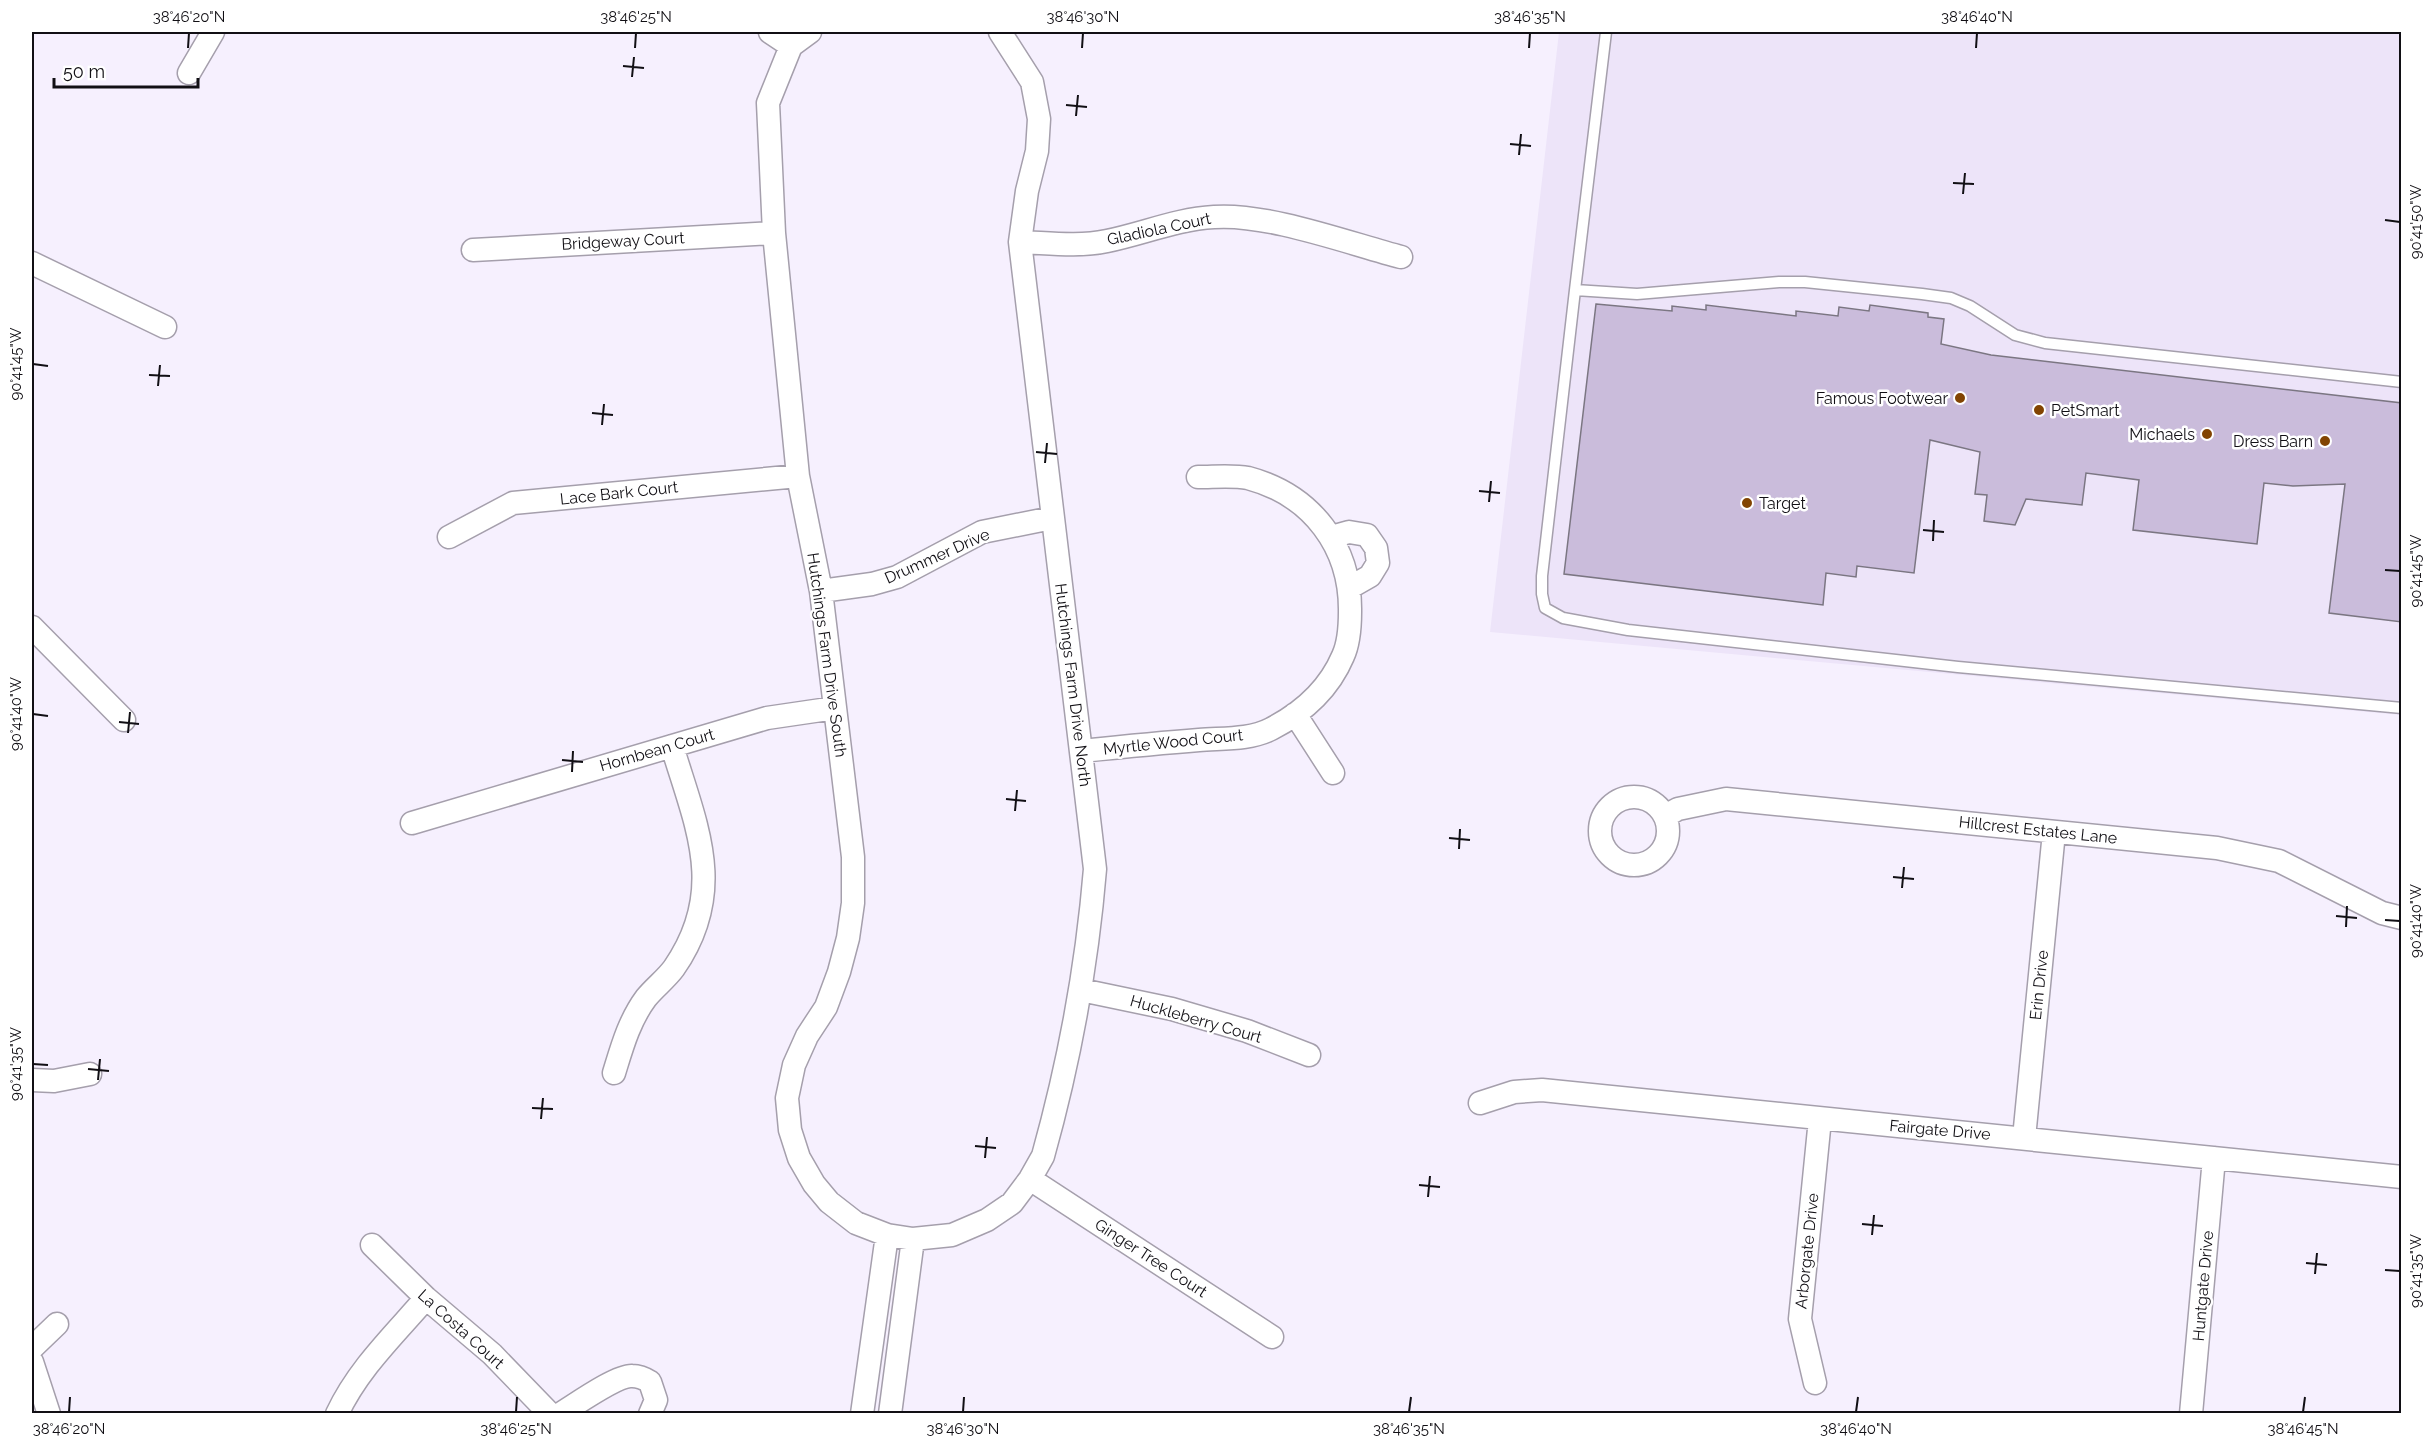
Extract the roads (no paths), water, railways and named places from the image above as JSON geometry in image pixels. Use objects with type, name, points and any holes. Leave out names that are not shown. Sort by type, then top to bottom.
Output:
[{"type":"street","points":[[189,73],[213,32]]},
{"type":"street","points":[[770,32],[792,46]]},
{"type":"street","name":"Hutchings Farm Drive South","points":[[810,32],[792,46],[768,103],[774,232],[798,476],[821,591],[853,857],[853,903],[848,938],[839,972],[826,1007],[807,1036],[794,1065],[787,1098],[790,1130],[799,1158],[814,1184],[829,1202],[856,1222],[887,1235]]},
{"type":"street","name":"Hutchings Farm Drive North","points":[[887,1235],[913,1239],[952,1235],[987,1220],[1012,1203],[1030,1179],[1042,1156],[1049,1132],[1081,990],[1090,926],[1095,869],[1020,242],[1027,192],[1037,151],[1039,119],[1032,82],[1000,32]]},
{"type":"street","name":"Gladiola Court","points":[[1020,242],[1081,245],[1107,241],[1168,224],[1215,216],[1268,221],[1401,257]]},
{"type":"street","name":"Bridgeway Court","points":[[473,250],[774,232]]},
{"type":"street","points":[[32,263],[165,327]]},
{"type":"street","name":"Lace Bark Court","points":[[449,537],[513,503],[798,476]]},
{"type":"street","name":"Myrtle Wood Court","points":[[1081,751],[1240,737],[1268,730],[1295,714],[1318,696],[1343,656],[1350,629],[1349,588],[1343,562],[1331,537],[1311,511],[1285,493],[1247,478],[1198,477]]},
{"type":"street","name":"Drummer Drive","points":[[821,591],[872,584],[897,577],[982,532],[1052,518]]},
{"type":"street","points":[[1331,537],[1349,532],[1367,535],[1376,548],[1378,563],[1370,576],[1349,588]]},
{"type":"street","points":[[32,627],[124,720]]},
{"type":"street","name":"Hornbean Court","points":[[412,823],[767,718],[835,708]]},
{"type":"street","points":[[1295,714],[1333,773]]},
{"type":"street","points":[[614,1073],[627,1030],[646,998],[673,969],[693,937],[704,890],[702,845],[672,746]]},
{"type":"street","name":"Hillcrest Estates Lane","points":[[1665,816],[1678,809],[1726,799],[2217,848],[2265,857],[2294,868],[2382,913],[2402,918]]},
{"type":"street","name":"Erin Drive","points":[[2024,1138],[2054,832]]},
{"type":"street","name":"Huckleberry Court","points":[[1081,990],[1172,1009],[1246,1030],[1309,1055]]},
{"type":"street","points":[[32,1080],[54,1081],[90,1074]]},
{"type":"street","name":"Fairgate Drive","points":[[1480,1103],[1514,1092],[1542,1090],[2402,1177]]},
{"type":"street","name":"Arborgate Drive","points":[[1815,1383],[1800,1319],[1820,1119]]},
{"type":"street","name":"Huntgate Drive","points":[[2191,1413],[2214,1158]]},
{"type":"street","name":"Ginger Tree Court","points":[[1030,1179],[1272,1337]]},
{"type":"street","points":[[862,1413],[887,1235]]},
{"type":"street","points":[[890,1413],[913,1239]]},
{"type":"street","name":"La Costa Court","points":[[372,1245],[426,1298],[492,1354],[550,1413]]},
{"type":"street","points":[[337,1413],[345,1395],[362,1371],[426,1298]]},
{"type":"street","points":[[32,1348],[57,1324]]},
{"type":"street","points":[[32,1362],[49,1413]]},
{"type":"street","points":[[560,1413],[618,1379],[629,1375],[640,1376],[650,1382],[656,1400],[650,1413]]},
{"type":"lane","points":[[1606,32],[1542,576],[1545,608],[1563,618],[1628,630],[1958,667],[2402,708]]},
{"type":"lane","points":[[1575,290],[1637,294],[1779,282],[1805,282],[1922,294],[1951,298],[1970,306],[2015,334],[2045,343],[2402,382]]},
{"type":"place","name":"Famous Footwear","points":[[1960,398]]},
{"type":"place","name":"PetSmart","points":[[2039,410]]},
{"type":"place","name":"Michaels","points":[[2207,434]]},
{"type":"place","name":"Dress Barn","points":[[2325,441]]},
{"type":"place","name":"Target","points":[[1747,503]]}]
